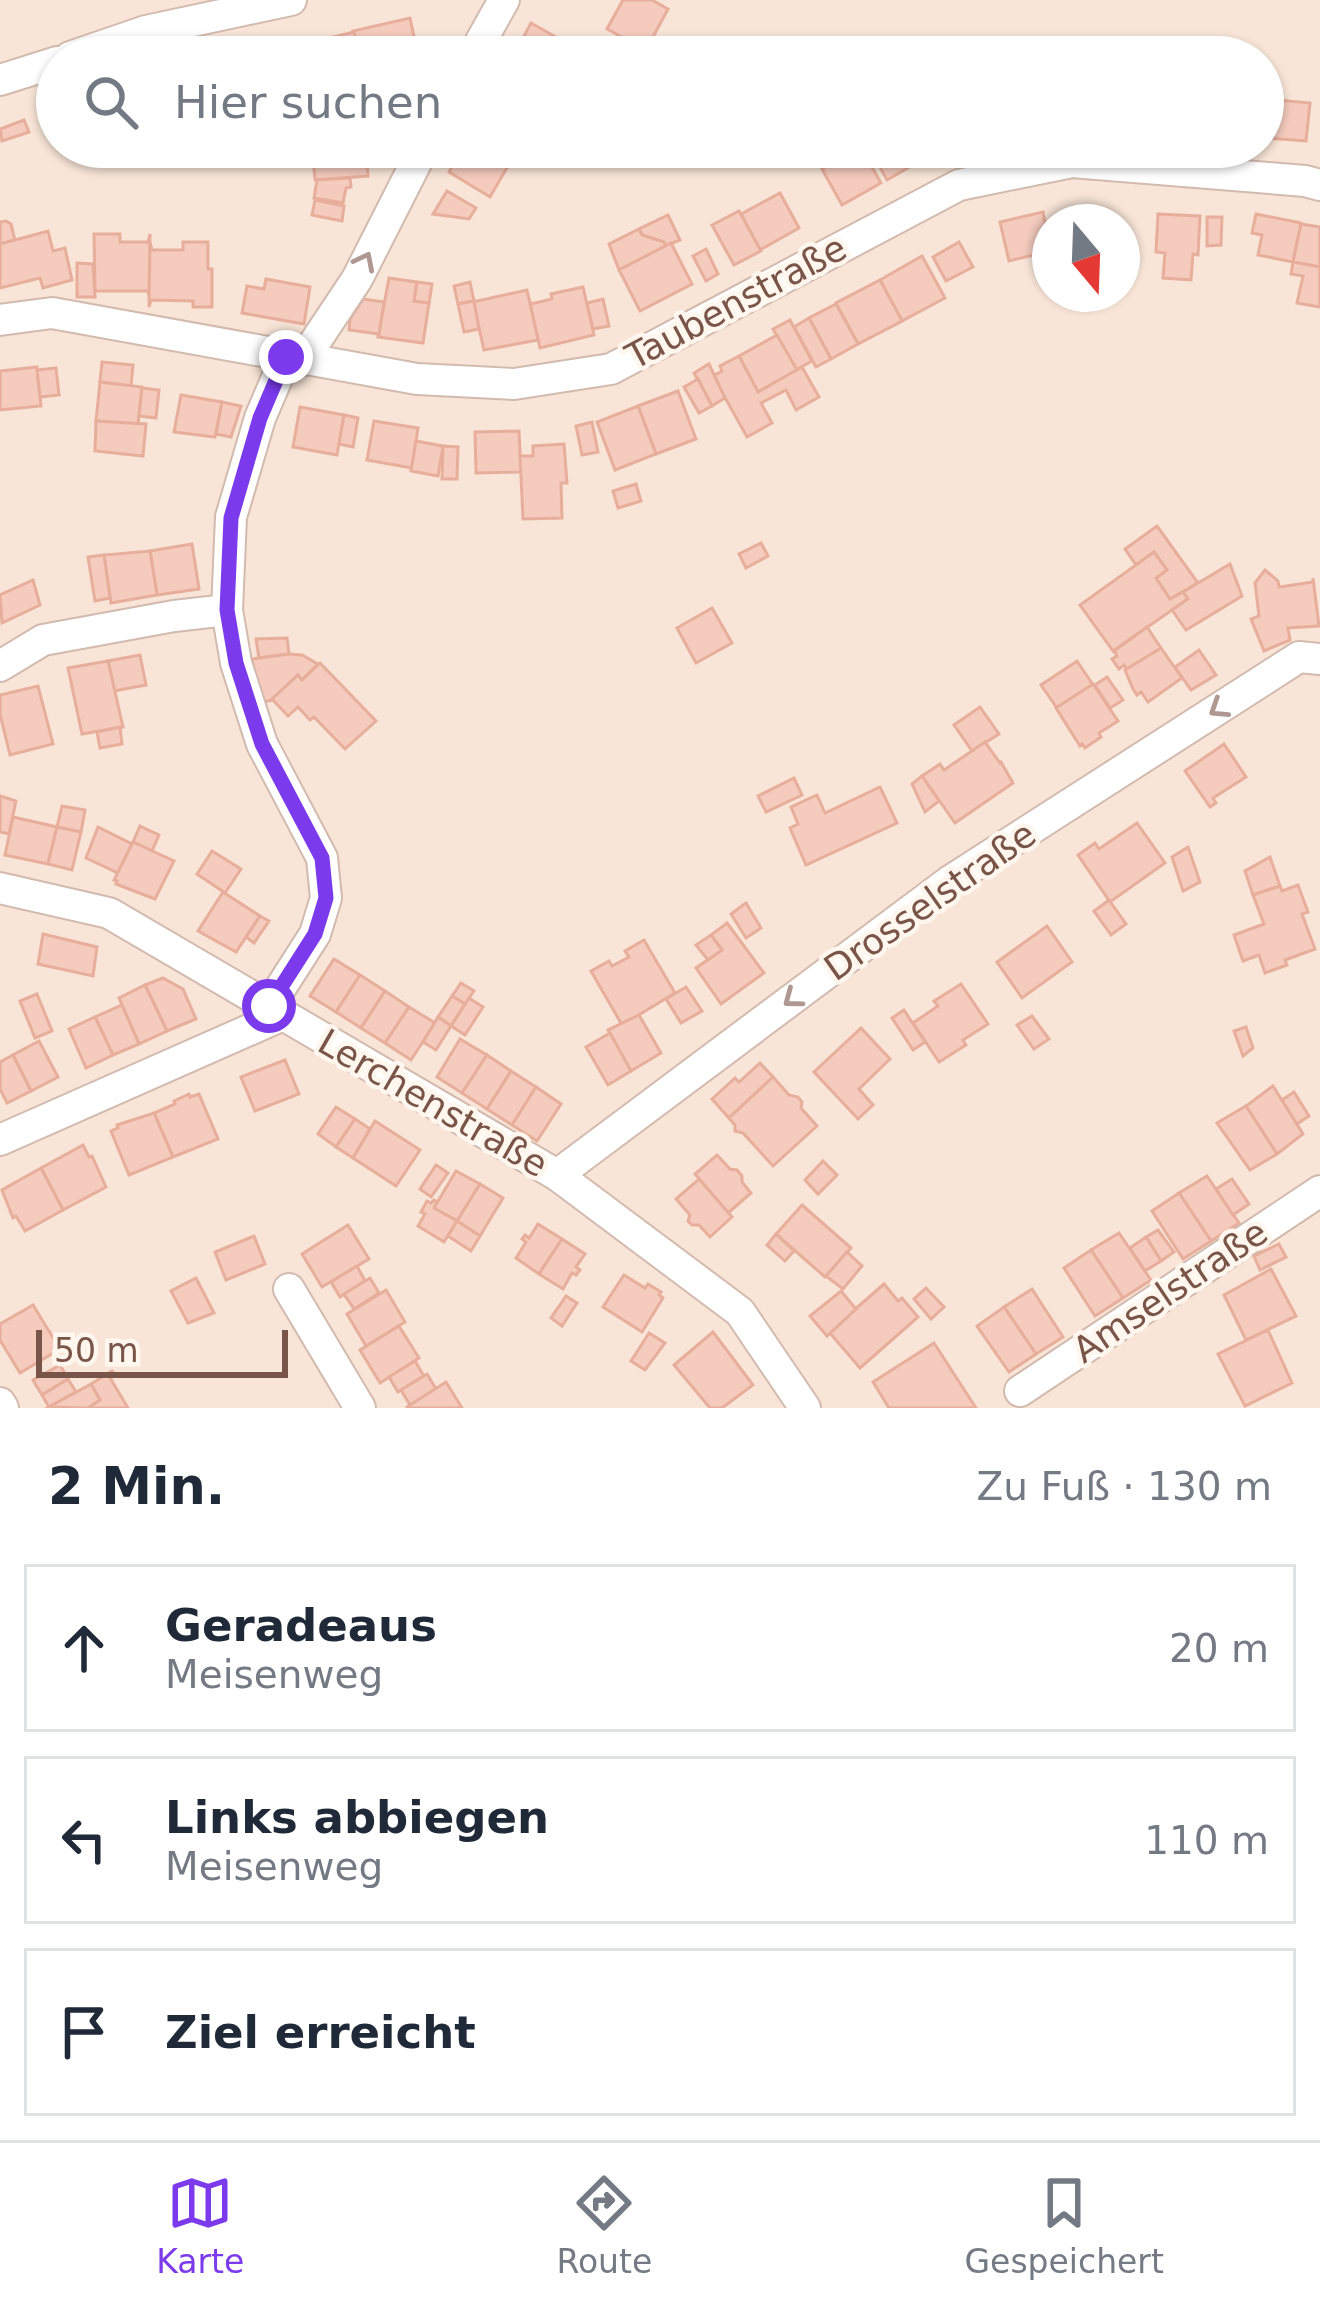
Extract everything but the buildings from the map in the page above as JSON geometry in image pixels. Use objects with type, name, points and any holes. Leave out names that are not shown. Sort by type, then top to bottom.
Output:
[{"type":"street","points":[[131,36],[291,0]]},
{"type":"street","points":[[484,36],[504,0]]},
{"type":"street","points":[[0,80],[36,69]]},
{"type":"street","points":[[0,1140],[276,1011],[315,934],[326,898],[322,858],[262,744],[236,663],[227,610],[231,518],[260,418],[294,358],[356,279],[413,168]]},
{"type":"street","name":"Taubenstraße","points":[[0,320],[52,314],[417,379],[514,384],[611,369],[959,185],[1043,168]]},
{"type":"street","name":"Taubenstraße","points":[[1146,168],[1320,185]]},
{"type":"street","points":[[0,666],[43,640],[227,610]]},
{"type":"street","name":"Drosselstraße","points":[[557,1175],[950,881],[1299,657],[1320,659]]},
{"type":"street","name":"Lerchenstraße","points":[[0,888],[109,913],[557,1175],[740,1312],[805,1408]]},
{"type":"street","name":"Amselstraße","points":[[1020,1391],[1320,1191]]},
{"type":"street","points":[[289,1289],[360,1408]]},
{"type":"shaded area","points":[[0,0],[1320,0],[1320,1408],[0,1408]]},
{"type":"route","points":[[269,1006],[315,934],[326,898],[322,858],[262,744],[236,663],[227,610],[231,518],[260,418],[286,357]]}]
